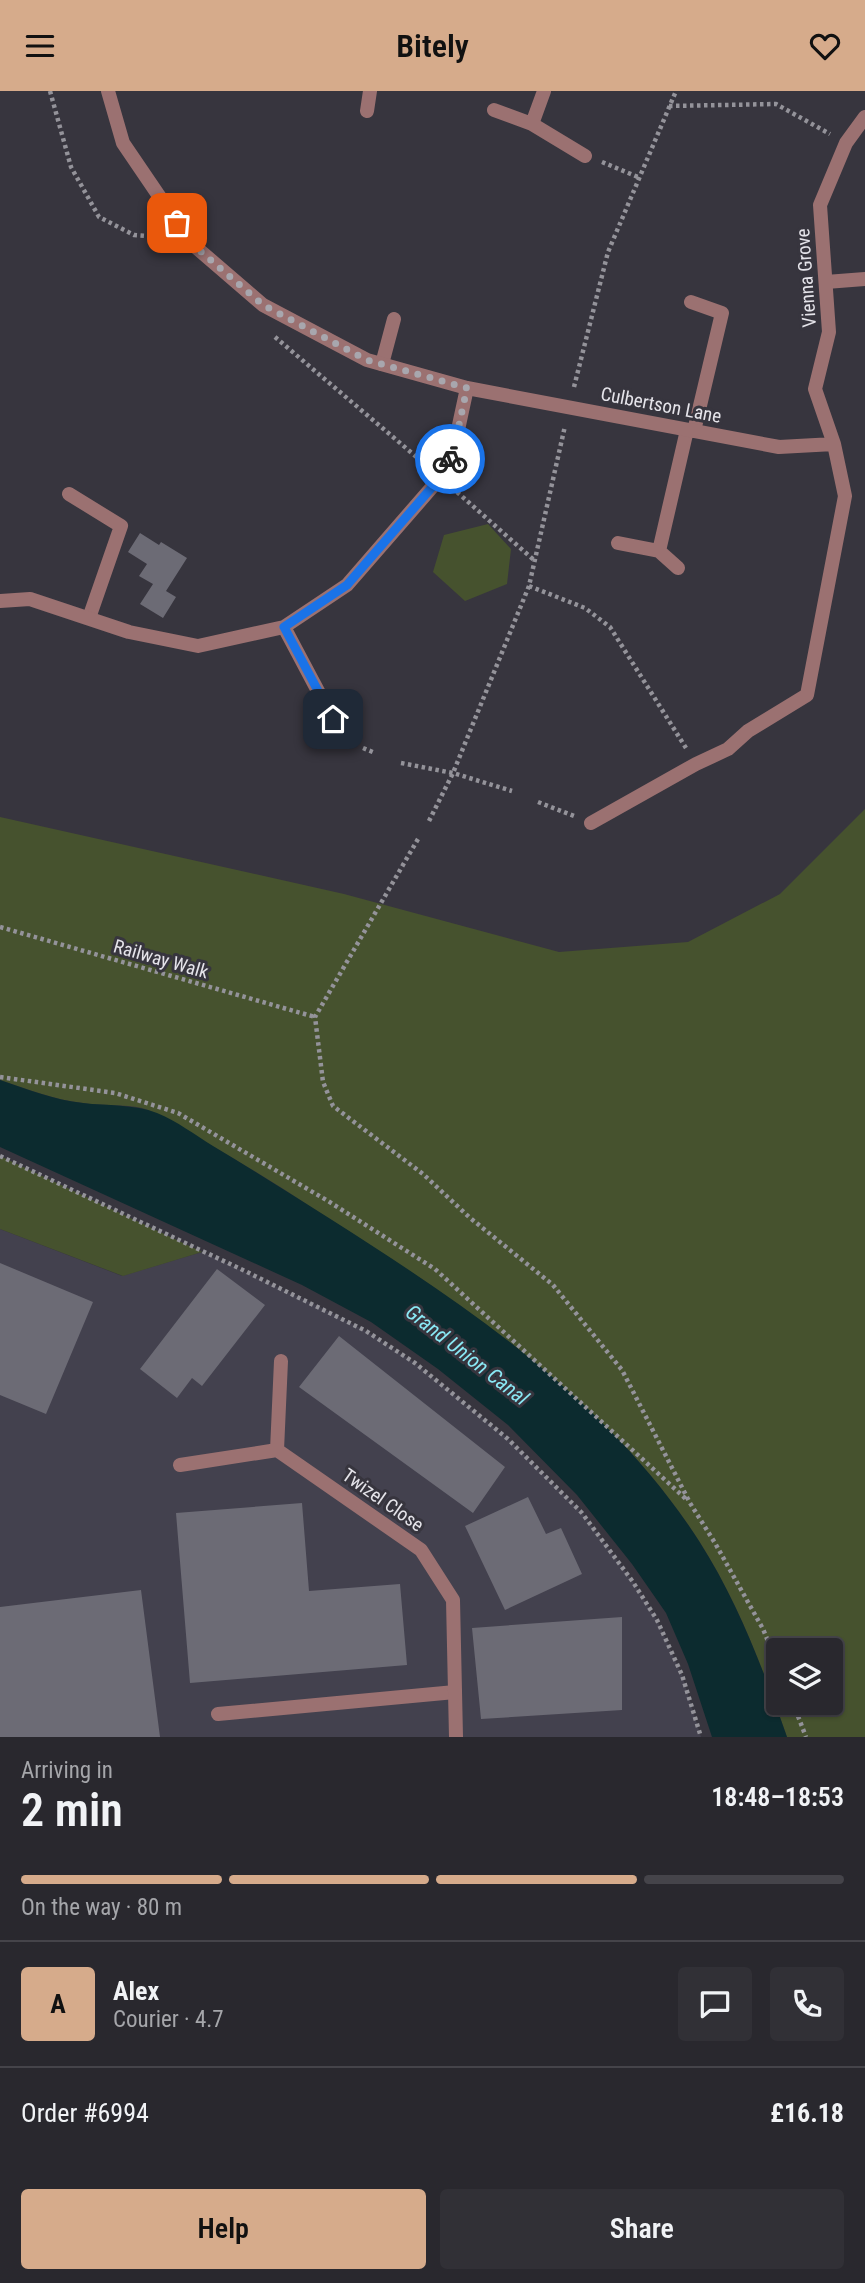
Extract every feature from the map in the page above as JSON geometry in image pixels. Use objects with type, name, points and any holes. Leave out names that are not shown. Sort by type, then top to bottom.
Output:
[{"type":"street","name":"Culbertson Lane","points":[[108,91],[122,143],[191,243],[263,305],[367,360],[467,388],[779,447],[834,444]]},
{"type":"street","points":[[367,111],[370,91]]},
{"type":"street","points":[[532,124],[544,91]]},
{"type":"street","points":[[494,110],[532,124],[584,156]]},
{"type":"street","name":"Vienna Grove","points":[[834,444],[815,389],[830,333],[820,205],[846,143],[865,117]]},
{"type":"street","points":[[826,282],[865,279]]},
{"type":"street","points":[[659,551],[722,313],[691,302]]},
{"type":"street","points":[[382,364],[394,319]]},
{"type":"street","points":[[0,601],[30,599],[129,632],[198,646],[284,627],[347,585],[440,478],[453,453],[467,388]]},
{"type":"street","points":[[591,823],[728,749],[748,731],[807,695],[845,496],[834,444]]},
{"type":"street","points":[[69,494],[121,526],[89,618]]},
{"type":"street","points":[[618,543],[659,551],[678,568]]},
{"type":"street","points":[[284,627],[345,742]]},
{"type":"street","points":[[180,1465],[277,1450],[281,1361]]},
{"type":"street","name":"Twizel Close","points":[[277,1450],[421,1550],[453,1600],[456,1737]]},
{"type":"street","points":[[218,1714],[455,1692]]},
{"type":"path","points":[[429,821],[453,773],[529,586],[569,407],[608,252],[676,91]]},
{"type":"path","points":[[669,106],[776,104],[846,143]]},
{"type":"path","points":[[584,156],[638,177]]},
{"type":"path","points":[[529,586],[585,608],[610,627],[696,764]]},
{"type":"path","points":[[401,763],[453,773],[512,791]]},
{"type":"path","points":[[538,802],[591,823]]},
{"type":"path","points":[[418,839],[315,1017],[323,1082],[333,1106],[423,1174],[470,1217],[554,1285],[622,1370],[690,1503],[767,1638]]},
{"type":"path","name":"Railway Walk","points":[[0,927],[315,1017]]},
{"type":"path","points":[[0,1077],[115,1093],[178,1113],[328,1201],[435,1269],[690,1503]]},
{"type":"path","points":[[0,1156],[258,1276],[366,1331],[415,1363],[498,1431],[582,1513],[633,1582],[657,1620],[682,1675],[701,1737]]},
{"type":"path","points":[[798,1715],[806,1737]]},
{"type":"shaded area","points":[[0,1229],[122,1276],[202,1252],[366,1331],[415,1363],[508,1439],[582,1513],[633,1582],[657,1620],[682,1675],[701,1737],[0,1737]]},
{"type":"green space","points":[[488,524],[511,549],[507,584],[465,601],[433,572],[444,535]]},
{"type":"green space","points":[[865,809],[865,1737],[787,1737],[779,1715],[843,1715],[843,1638],[766,1638],[766,1680],[738,1612],[713,1564],[661,1489],[619,1440],[525,1354],[421,1279],[282,1188],[153,1112],[135,1107],[62,1099],[0,1080],[0,817],[344,894],[559,952],[688,942],[780,894]]},
{"type":"green space","points":[[0,1156],[202,1252],[123,1276],[0,1229]]},
{"type":"water","name":"Grand Union Canal","points":[[0,1080],[62,1099],[139,1108],[157,1113],[384,1253],[485,1323],[580,1401],[623,1444],[663,1491],[699,1541],[726,1588],[766,1680],[766,1715],[779,1715],[787,1737],[712,1737],[688,1664],[666,1613],[632,1564],[577,1495],[508,1425],[438,1369],[371,1322],[302,1285],[0,1147]]},
{"type":"building","points":[[140,533],[187,558],[166,591],[176,597],[163,618],[140,604],[153,584],[139,576],[147,564],[128,552]]},
{"type":"building","points":[[0,1263],[93,1302],[46,1414],[0,1395]]},
{"type":"building","points":[[217,1269],[265,1305],[202,1386],[192,1378],[177,1398],[140,1369]]},
{"type":"building","points":[[339,1336],[505,1467],[473,1513],[299,1387]]},
{"type":"building","points":[[528,1497],[546,1534],[561,1528],[582,1574],[505,1610],[465,1526]]},
{"type":"building","points":[[302,1503],[309,1591],[400,1584],[407,1665],[190,1683],[176,1513]]},
{"type":"building","points":[[141,1590],[160,1737],[0,1737],[0,1607]]},
{"type":"building","points":[[622,1617],[622,1710],[481,1719],[472,1628]]},
{"type":"way so far","points":[[177,223],[191,243],[263,305],[367,360],[467,388],[450,459]]},
{"type":"route","points":[[333,719],[284,627],[347,585],[440,478],[450,459]]}]
